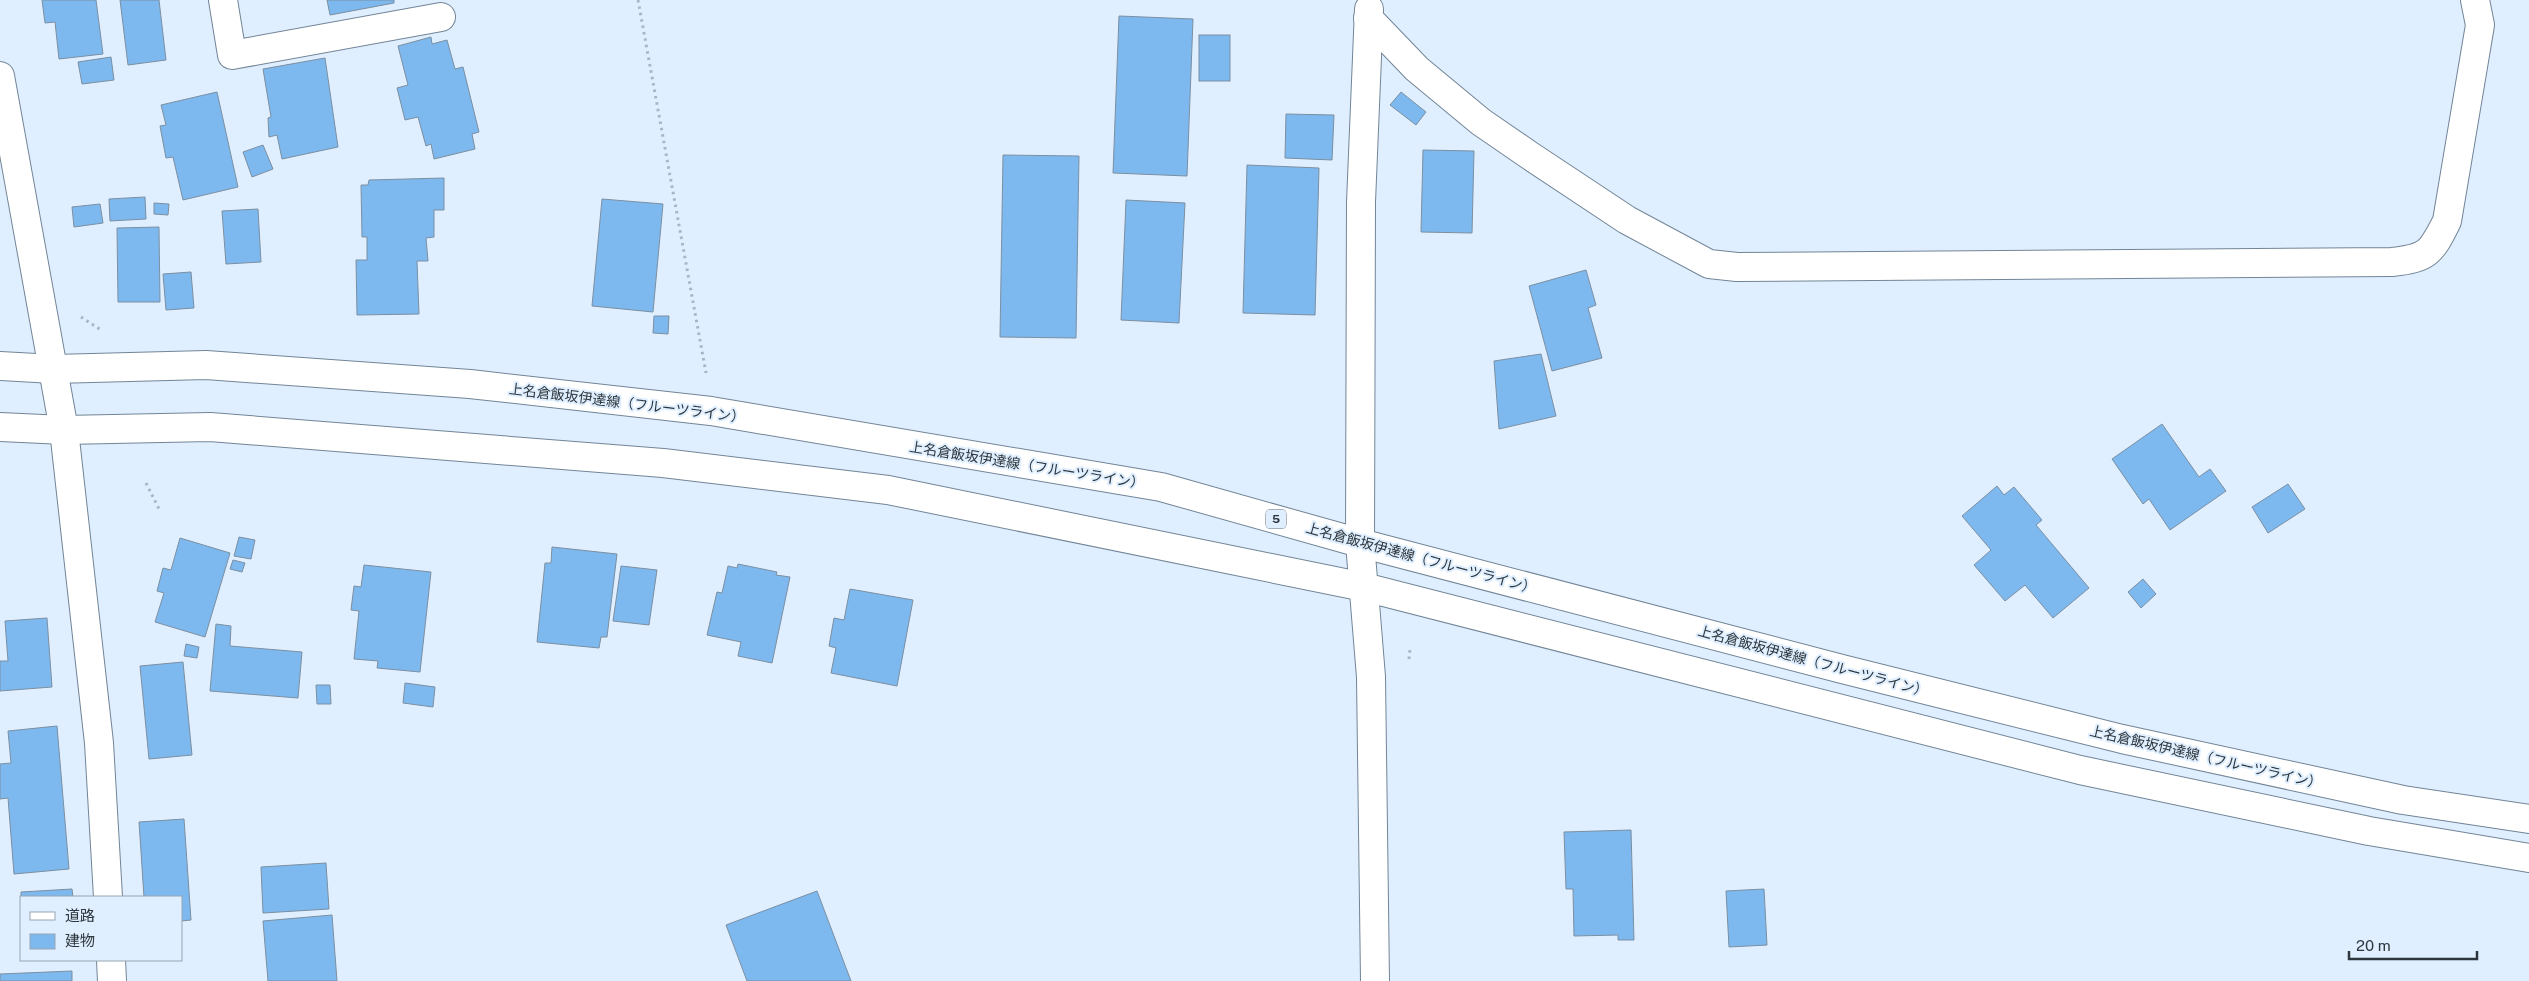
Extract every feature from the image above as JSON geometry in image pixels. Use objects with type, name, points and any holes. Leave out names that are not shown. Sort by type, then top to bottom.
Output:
[{"type":"main road","points":[[223,0],[232,55],[441,17]]},
{"type":"main road","points":[[1369,9],[1417,69],[1481,122],[1627,220],[1709,264],[1737,267],[2392,262],[2416,259],[2434,248],[2447,222],[2480,25],[2475,0]]},
{"type":"main road","points":[[1369,9],[1362,202],[1360,543],[1372,677],[1375,981]]},
{"type":"main road","points":[[0,76],[64,430],[99,743],[108,896]]},
{"type":"main road","name":"上名倉飯坂伊達線（フルーツライン）","points":[[0,366],[54,369],[206,365],[470,384],[711,411],[1161,487],[1360,543],[1851,672],[2122,739],[2403,800],[2529,819]]},
{"type":"main road","points":[[0,427],[64,430],[210,427],[664,463],[888,490],[1364,587],[2080,770],[2369,831],[2529,858]]},
{"type":"main road","points":[[111,961],[112,981]]},
{"type":"path","points":[[638,0],[702,343],[711,411]]},
{"type":"path","points":[[80,316],[109,335]]},
{"type":"path","points":[[146,483],[159,509]]},
{"type":"path","points":[[1409,660],[1410,649]]},
{"type":"building","points":[[42,0],[96,0],[103,54],[59,59],[55,22],[45,23]]},
{"type":"building","points":[[120,0],[159,0],[166,60],[128,65]]},
{"type":"building","points":[[327,0],[394,0],[394,3],[330,15]]},
{"type":"building","points":[[1119,16],[1193,19],[1187,176],[1113,173]]},
{"type":"building","points":[[1199,35],[1230,35],[1230,81],[1199,81]]},
{"type":"building","points":[[431,37],[432,44],[447,40],[455,69],[463,67],[479,132],[472,134],[475,149],[434,159],[431,144],[426,146],[418,117],[405,120],[397,88],[408,85],[398,46]]},
{"type":"building","points":[[111,57],[114,80],[82,84],[78,62]]},
{"type":"building","points":[[325,58],[338,147],[282,159],[277,135],[269,137],[268,118],[271,117],[263,69]]},
{"type":"building","points":[[217,92],[238,187],[183,200],[173,157],[166,158],[160,126],[166,125],[161,105]]},
{"type":"building","points":[[1401,92],[1426,112],[1416,125],[1390,105]]},
{"type":"building","points":[[1286,114],[1334,115],[1332,160],[1285,158]]},
{"type":"building","points":[[263,145],[273,169],[252,177],[243,152]]},
{"type":"building","points":[[1423,150],[1474,151],[1472,233],[1421,232]]},
{"type":"building","points":[[1003,155],[1079,156],[1076,338],[1000,337]]},
{"type":"building","points":[[1247,165],[1319,168],[1315,315],[1243,313]]},
{"type":"building","points":[[444,178],[444,210],[434,210],[434,237],[426,238],[428,261],[417,261],[419,314],[357,315],[356,260],[367,260],[367,237],[362,237],[361,185],[368,185],[369,180]]},
{"type":"building","points":[[145,197],[146,219],[110,221],[109,199]]},
{"type":"building","points":[[602,199],[663,204],[653,312],[592,306]]},
{"type":"building","points":[[1126,200],[1185,203],[1179,323],[1121,320]]},
{"type":"building","points":[[154,203],[169,204],[168,215],[154,214]]},
{"type":"building","points":[[100,204],[103,223],[74,227],[72,207]]},
{"type":"building","points":[[258,209],[261,262],[226,264],[222,211]]},
{"type":"building","points":[[159,227],[160,302],[118,302],[117,228]]},
{"type":"building","points":[[1586,270],[1596,305],[1588,308],[1602,358],[1552,371],[1529,286]]},
{"type":"building","points":[[191,272],[194,308],[166,310],[163,274]]},
{"type":"building","points":[[654,316],[669,316],[668,334],[653,333]]},
{"type":"building","points":[[1541,354],[1556,416],[1499,429],[1494,361]]},
{"type":"building","points":[[2162,424],[2199,477],[2210,469],[2226,491],[2170,530],[2149,499],[2143,504],[2112,459]]},
{"type":"building","points":[[2288,484],[2305,509],[2268,533],[2252,507]]},
{"type":"building","points":[[1997,486],[2004,495],[2014,487],[2042,520],[2036,525],[2089,588],[2053,618],[2025,585],[2005,601],[1974,565],[1991,550],[1962,516]]},
{"type":"building","points":[[239,537],[255,540],[251,559],[234,556]]},
{"type":"building","points":[[180,538],[230,553],[205,637],[155,622],[164,593],[157,591],[163,568],[171,570]]},
{"type":"building","points":[[552,547],[617,554],[607,637],[601,637],[599,648],[537,642],[545,563],[551,563]]},
{"type":"building","points":[[233,560],[245,563],[242,572],[230,569]]},
{"type":"building","points":[[738,564],[777,572],[776,575],[790,577],[772,663],[738,656],[741,642],[707,635],[717,592],[722,593],[728,566],[737,568]]},
{"type":"building","points":[[364,565],[431,572],[420,672],[377,668],[378,661],[354,659],[359,611],[351,610],[354,586],[361,587]]},
{"type":"building","points":[[621,566],[657,570],[649,625],[613,621]]},
{"type":"building","points":[[2143,579],[2156,594],[2141,608],[2128,592]]},
{"type":"building","points":[[850,589],[913,600],[897,686],[831,673],[836,648],[829,646],[834,618],[844,620]]},
{"type":"building","points":[[47,618],[52,687],[0,691],[0,661],[8,661],[5,621]]},
{"type":"building","points":[[216,624],[231,626],[230,646],[302,652],[298,698],[210,691]]},
{"type":"building","points":[[186,644],[199,647],[197,658],[184,656]]},
{"type":"building","points":[[183,662],[192,755],[149,759],[140,666]]},
{"type":"building","points":[[405,683],[435,687],[433,707],[403,703]]},
{"type":"building","points":[[316,685],[330,685],[331,704],[317,704]]},
{"type":"building","points":[[57,726],[69,869],[14,874],[8,798],[0,799],[0,764],[11,763],[8,731]]},
{"type":"building","points":[[184,819],[191,920],[182,921],[182,896],[144,896],[139,822]]},
{"type":"building","points":[[1631,830],[1634,940],[1618,940],[1618,935],[1574,936],[1573,889],[1566,889],[1564,832]]},
{"type":"building","points":[[326,863],[329,909],[263,913],[261,867]]},
{"type":"building","points":[[72,889],[73,896],[21,896],[21,892]]},
{"type":"building","points":[[1764,889],[1767,945],[1729,947],[1726,891]]},
{"type":"building","points":[[817,891],[851,981],[747,981],[726,925]]},
{"type":"building","points":[[332,915],[337,981],[268,981],[263,921]]},
{"type":"building","points":[[72,971],[72,981],[0,981],[0,974]]}]
